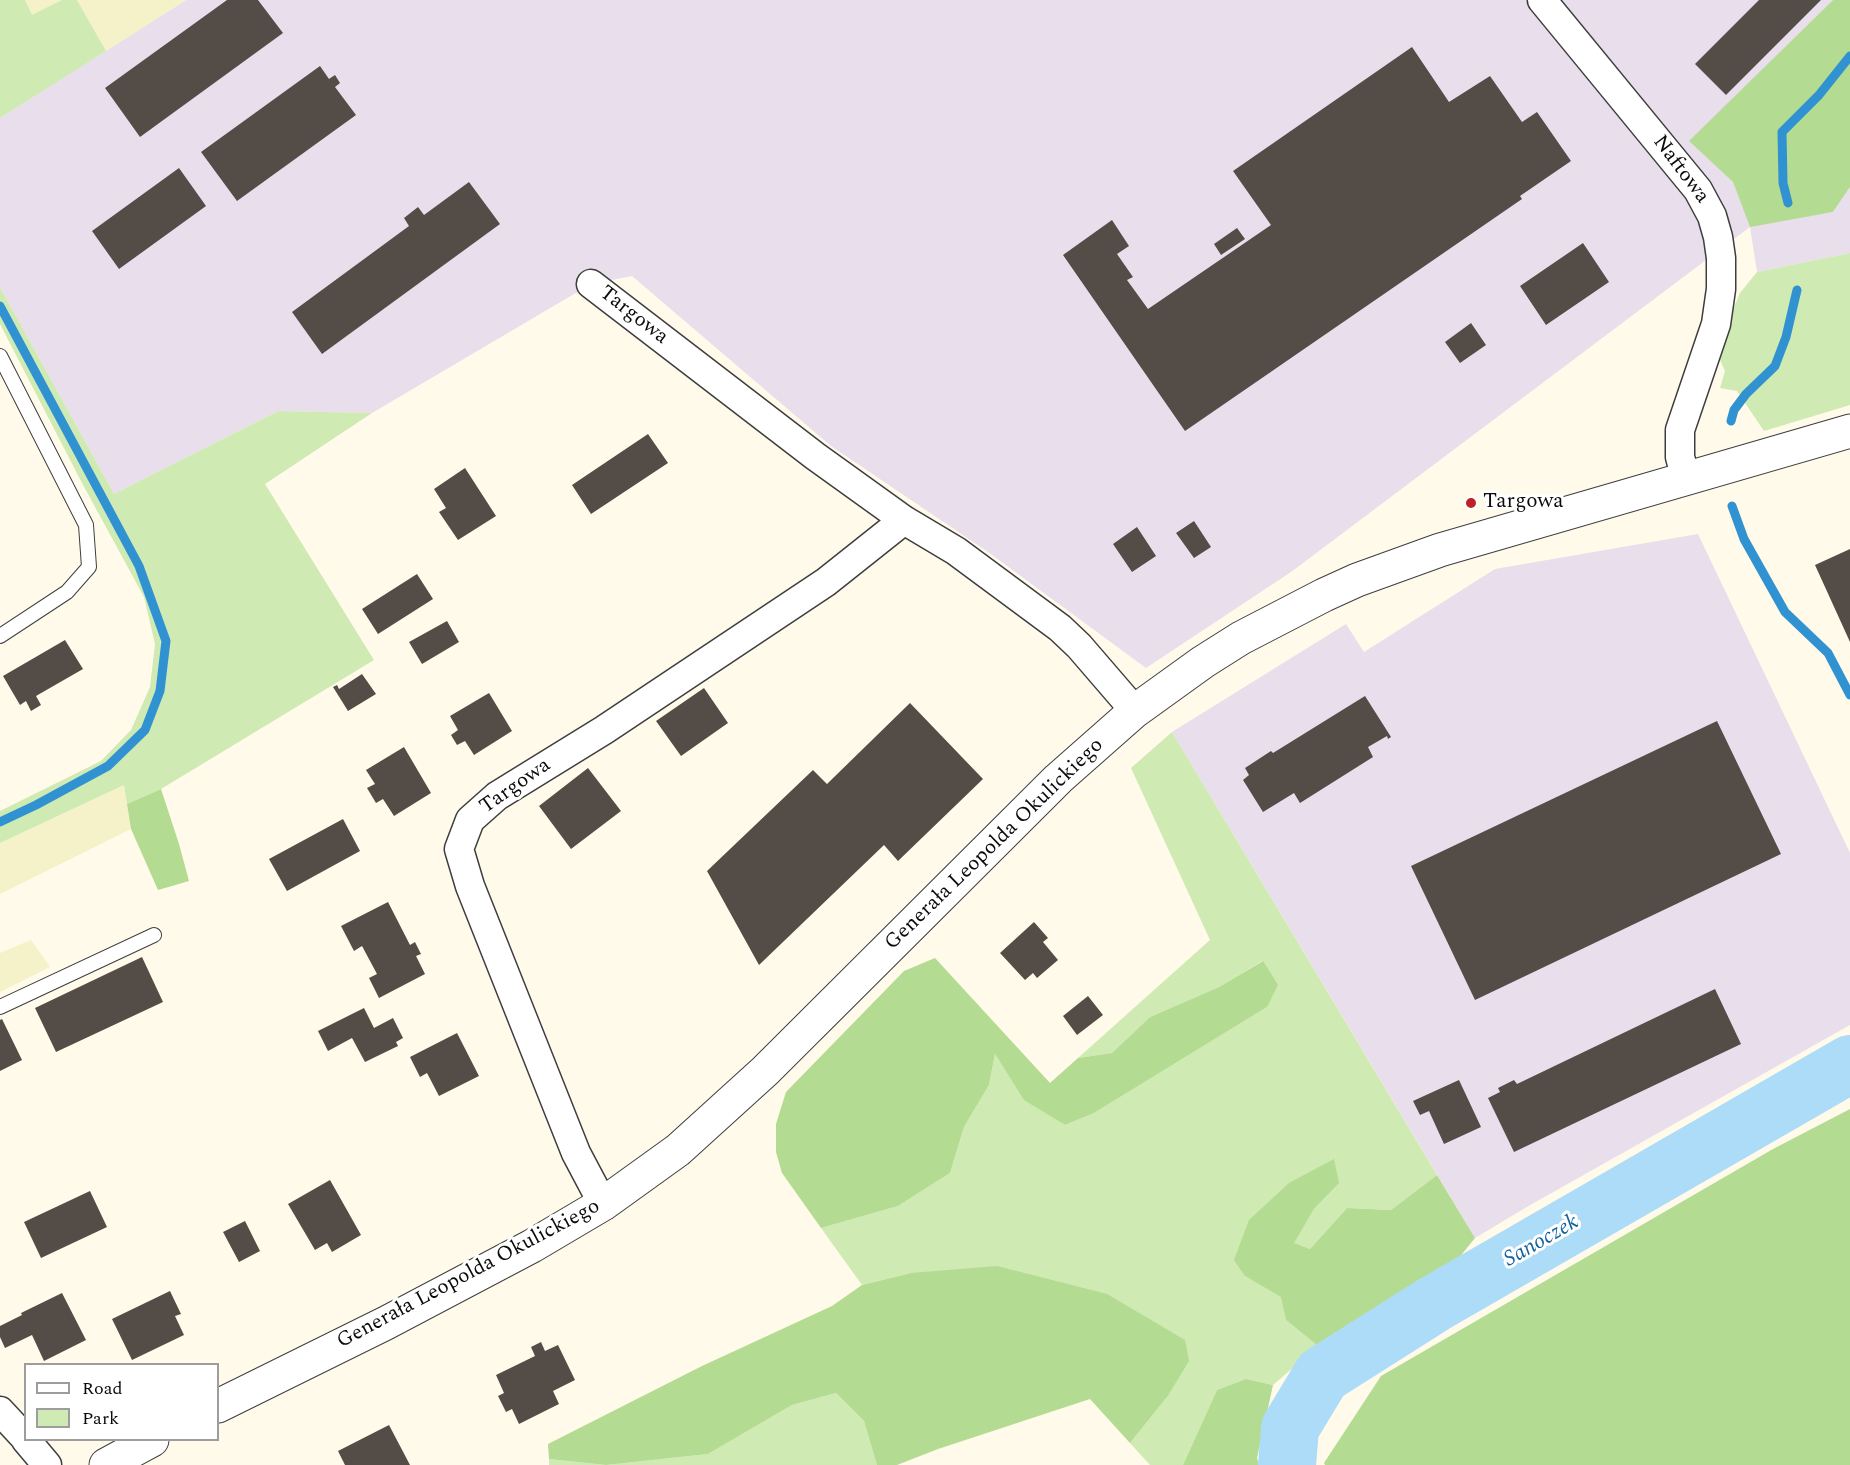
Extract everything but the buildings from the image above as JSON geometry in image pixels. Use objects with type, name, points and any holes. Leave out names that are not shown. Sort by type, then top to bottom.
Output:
[{"type":"street","name":"Naftowa","points":[[1542,0],[1698,190],[1705,200],[1715,227],[1721,258],[1719,306],[1716,324],[1680,430],[1680,457],[1686,479]]},
{"type":"street","name":"Targowa","points":[[591,284],[814,456],[904,520],[956,551],[1060,628],[1080,646],[1135,711]]},
{"type":"street","name":"Generała Leopolda Okulickiego","points":[[219,1406],[386,1323],[532,1246],[603,1204],[678,1150],[765,1071],[1058,778],[1135,711],[1241,638],[1357,580],[1440,550],[1850,431]]},
{"type":"street","name":"Targowa","points":[[603,1204],[576,1153],[470,886],[459,849],[470,820],[497,796],[604,730],[826,582],[904,520]]},
{"type":"street","points":[[0,1411],[24,1437]]},
{"type":"street","points":[[28,1441],[47,1465]]},
{"type":"lane","points":[[0,356],[86,525],[89,567],[67,592],[0,636]]},
{"type":"lane","points":[[0,1007],[154,935]]},
{"type":"shaded area","points":[[25,0],[62,0],[32,16]]},
{"type":"shaded area","points":[[77,0],[186,0],[106,51]]},
{"type":"shaded area","points":[[186,0],[1833,0],[1690,141],[1733,182],[1750,226],[1833,212],[1850,187],[1850,253],[1757,272],[1750,227],[1291,572],[1146,668],[988,552],[831,446],[632,276],[591,284],[372,413],[278,411],[114,494],[0,287],[0,118]]},
{"type":"shaded area","points":[[1698,534],[1850,853],[1850,1025],[1475,1238],[1172,732],[1346,624],[1364,652],[1495,569]]},
{"type":"shaded area","points":[[124,785],[131,829],[0,894],[0,843]]},
{"type":"shaded area","points":[[31,940],[50,967],[0,992],[0,953]]},
{"type":"green space","points":[[0,0],[25,0],[32,15],[62,0],[77,0],[106,51],[0,118]]},
{"type":"green space","points":[[1833,0],[1850,0],[1850,187],[1833,212],[1750,227],[1733,182],[1689,141]]},
{"type":"green space","points":[[1850,253],[1850,405],[1764,431],[1737,391],[1720,388],[1725,371],[1720,360],[1732,312],[1740,293],[1757,272]]},
{"type":"green space","points":[[0,287],[114,494],[278,411],[372,413],[265,484],[374,660],[161,789],[127,804],[124,785],[0,843],[0,811],[101,761],[131,730],[150,687],[155,644],[144,597],[0,324]]},
{"type":"green space","points":[[1172,732],[1437,1175],[1391,1210],[1347,1208],[1310,1249],[1293,1243],[1314,1209],[1339,1183],[1245,1276],[1282,1297],[1286,1320],[1318,1346],[1273,1385],[1246,1379],[1217,1390],[1183,1465],[1150,1465],[1130,1443],[1167,1397],[911,1273],[862,1285],[821,1228],[898,1206],[950,1173],[964,1127],[989,1085],[995,1054],[1024,1099],[1065,1125],[1094,1113],[1267,1007],[1262,961],[1219,987],[1150,1017],[1112,1053],[1078,1058],[1210,940],[1131,768]]},
{"type":"green space","points":[[161,789],[189,881],[158,890],[131,829],[127,804]]},
{"type":"green space","points":[[935,958],[1050,1083],[1078,1058],[1112,1053],[1150,1017],[1219,987],[1263,961],[1278,985],[1267,1007],[1094,1113],[1065,1125],[1024,1100],[995,1054],[989,1085],[964,1127],[950,1173],[898,1206],[821,1228],[782,1173],[776,1152],[776,1124],[786,1092],[904,971]]},
{"type":"green space","points":[[1850,1109],[1850,1465],[1325,1465],[1324,1463],[1381,1376],[1773,1149]]},
{"type":"green space","points":[[1334,1159],[1339,1183],[1314,1209],[1294,1243],[1310,1249],[1347,1208],[1391,1210],[1437,1175],[1475,1238],[1454,1264],[1318,1346],[1286,1320],[1281,1297],[1245,1276],[1234,1260],[1249,1220],[1289,1183]]},
{"type":"green space","points":[[997,1266],[1107,1294],[1185,1340],[1189,1361],[1167,1397],[1130,1443],[1090,1399],[938,1449],[897,1465],[877,1465],[864,1421],[836,1393],[792,1405],[708,1454],[606,1465],[549,1459],[548,1444],[702,1366],[832,1306],[862,1285],[911,1273]]},
{"type":"green space","points":[[1246,1379],[1273,1385],[1257,1458],[1259,1465],[1183,1465],[1217,1390]]},
{"type":"green space","points":[[836,1393],[864,1421],[877,1465],[606,1465],[708,1454],[792,1405]]},
{"type":"green space","points":[[549,1459],[606,1465],[549,1465]]},
{"type":"waterway","points":[[1788,203],[1783,183],[1782,132],[1819,95],[1850,56]]},
{"type":"waterway","points":[[1731,421],[1734,410],[1746,394],[1775,366],[1786,337],[1797,290]]},
{"type":"waterway","points":[[0,306],[139,566],[166,641],[160,691],[145,730],[108,766],[0,822]]},
{"type":"waterway","points":[[1732,506],[1744,539],[1785,612],[1828,653],[1850,695]]},
{"type":"waterway","name":"Sanoczek","points":[[1287,1465],[1290,1428],[1322,1375],[1434,1304],[1850,1064]]},
{"type":"place","name":"Targowa","points":[[1471,503]]}]
